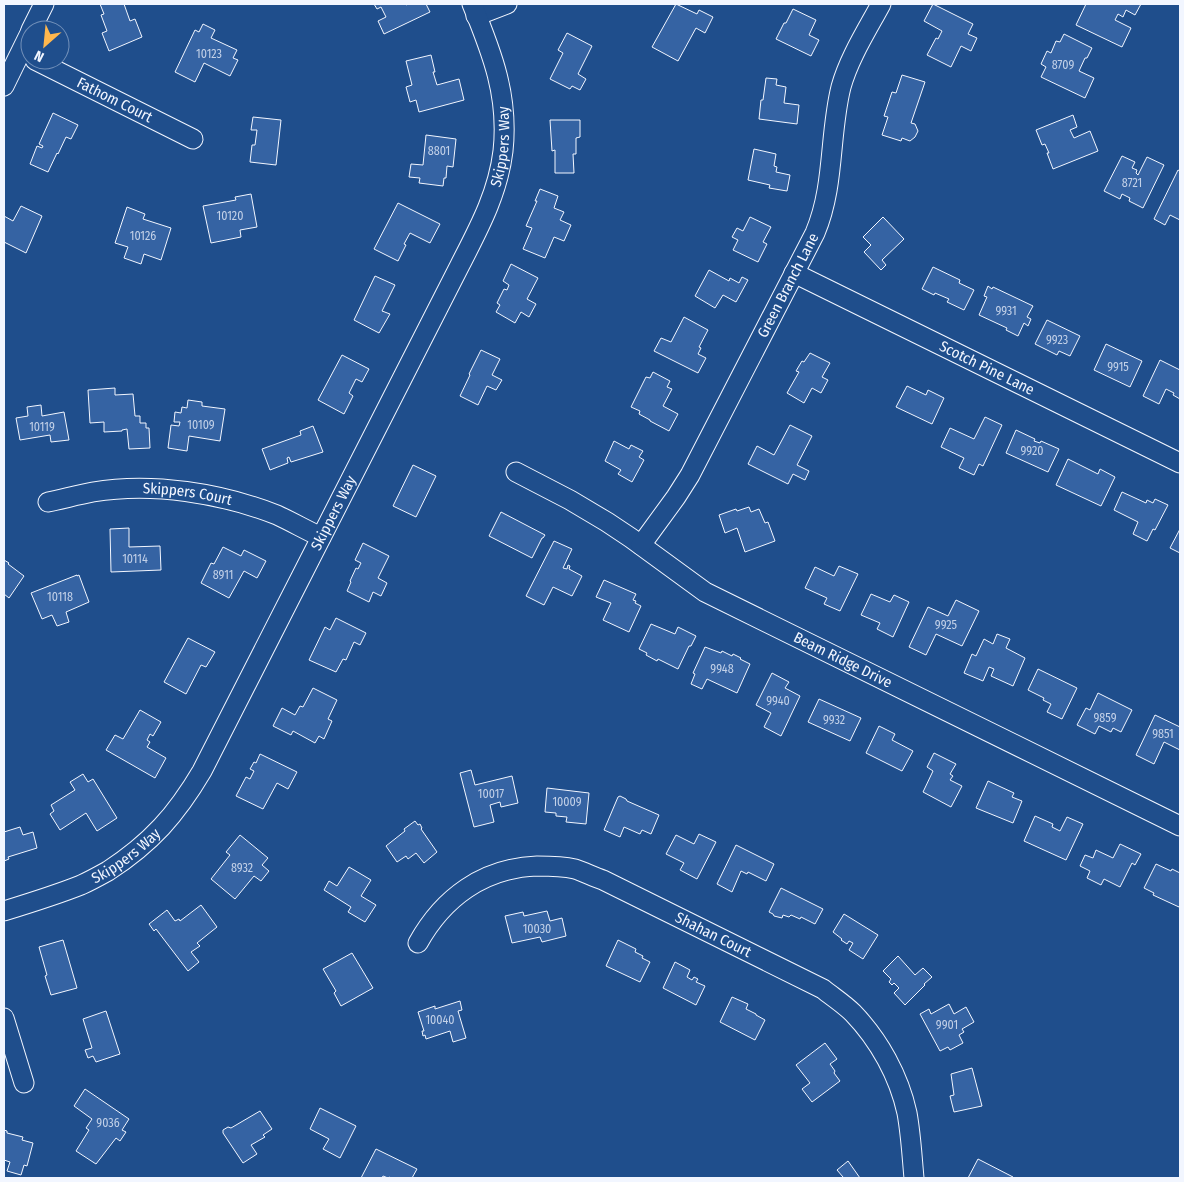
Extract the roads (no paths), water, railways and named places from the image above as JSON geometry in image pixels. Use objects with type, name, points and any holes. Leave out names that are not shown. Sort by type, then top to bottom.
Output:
[{"type":"street","points":[[36,20],[44,4]]},
{"type":"street","points":[[474,10],[507,4]]},
{"type":"street","name":"Green Branch Lane","points":[[641,545],[690,475],[815,233],[824,209],[828,188],[838,103],[844,77],[881,4]]},
{"type":"street","name":"Skippers Way","points":[[4,911],[81,885],[102,875],[122,862],[146,842],[175,812],[202,771],[482,222],[494,191],[503,152],[503,102],[497,71],[474,10]]},
{"type":"street","points":[[4,86],[20,67]]},
{"type":"street","name":"Fathom Court","points":[[54,70],[193,139]]},
{"type":"street","name":"Scotch Pine Lane","points":[[794,273],[1180,463]]},
{"type":"street","name":"Beam Ridge Drive","points":[[516,472],[570,500],[632,538],[680,575],[712,596],[1180,826]]},
{"type":"street","name":"Skippers Court","points":[[48,502],[93,492],[147,489],[178,490],[215,496],[252,507],[288,520],[321,537]]},
{"type":"street","name":"Shahan Court","points":[[418,943],[439,911],[451,900],[476,882],[497,873],[528,866],[552,866],[574,869],[603,880],[809,982],[823,990],[853,1014],[885,1056],[901,1091],[907,1113],[914,1178]]},
{"type":"street","points":[[4,1018],[24,1083]]}]
